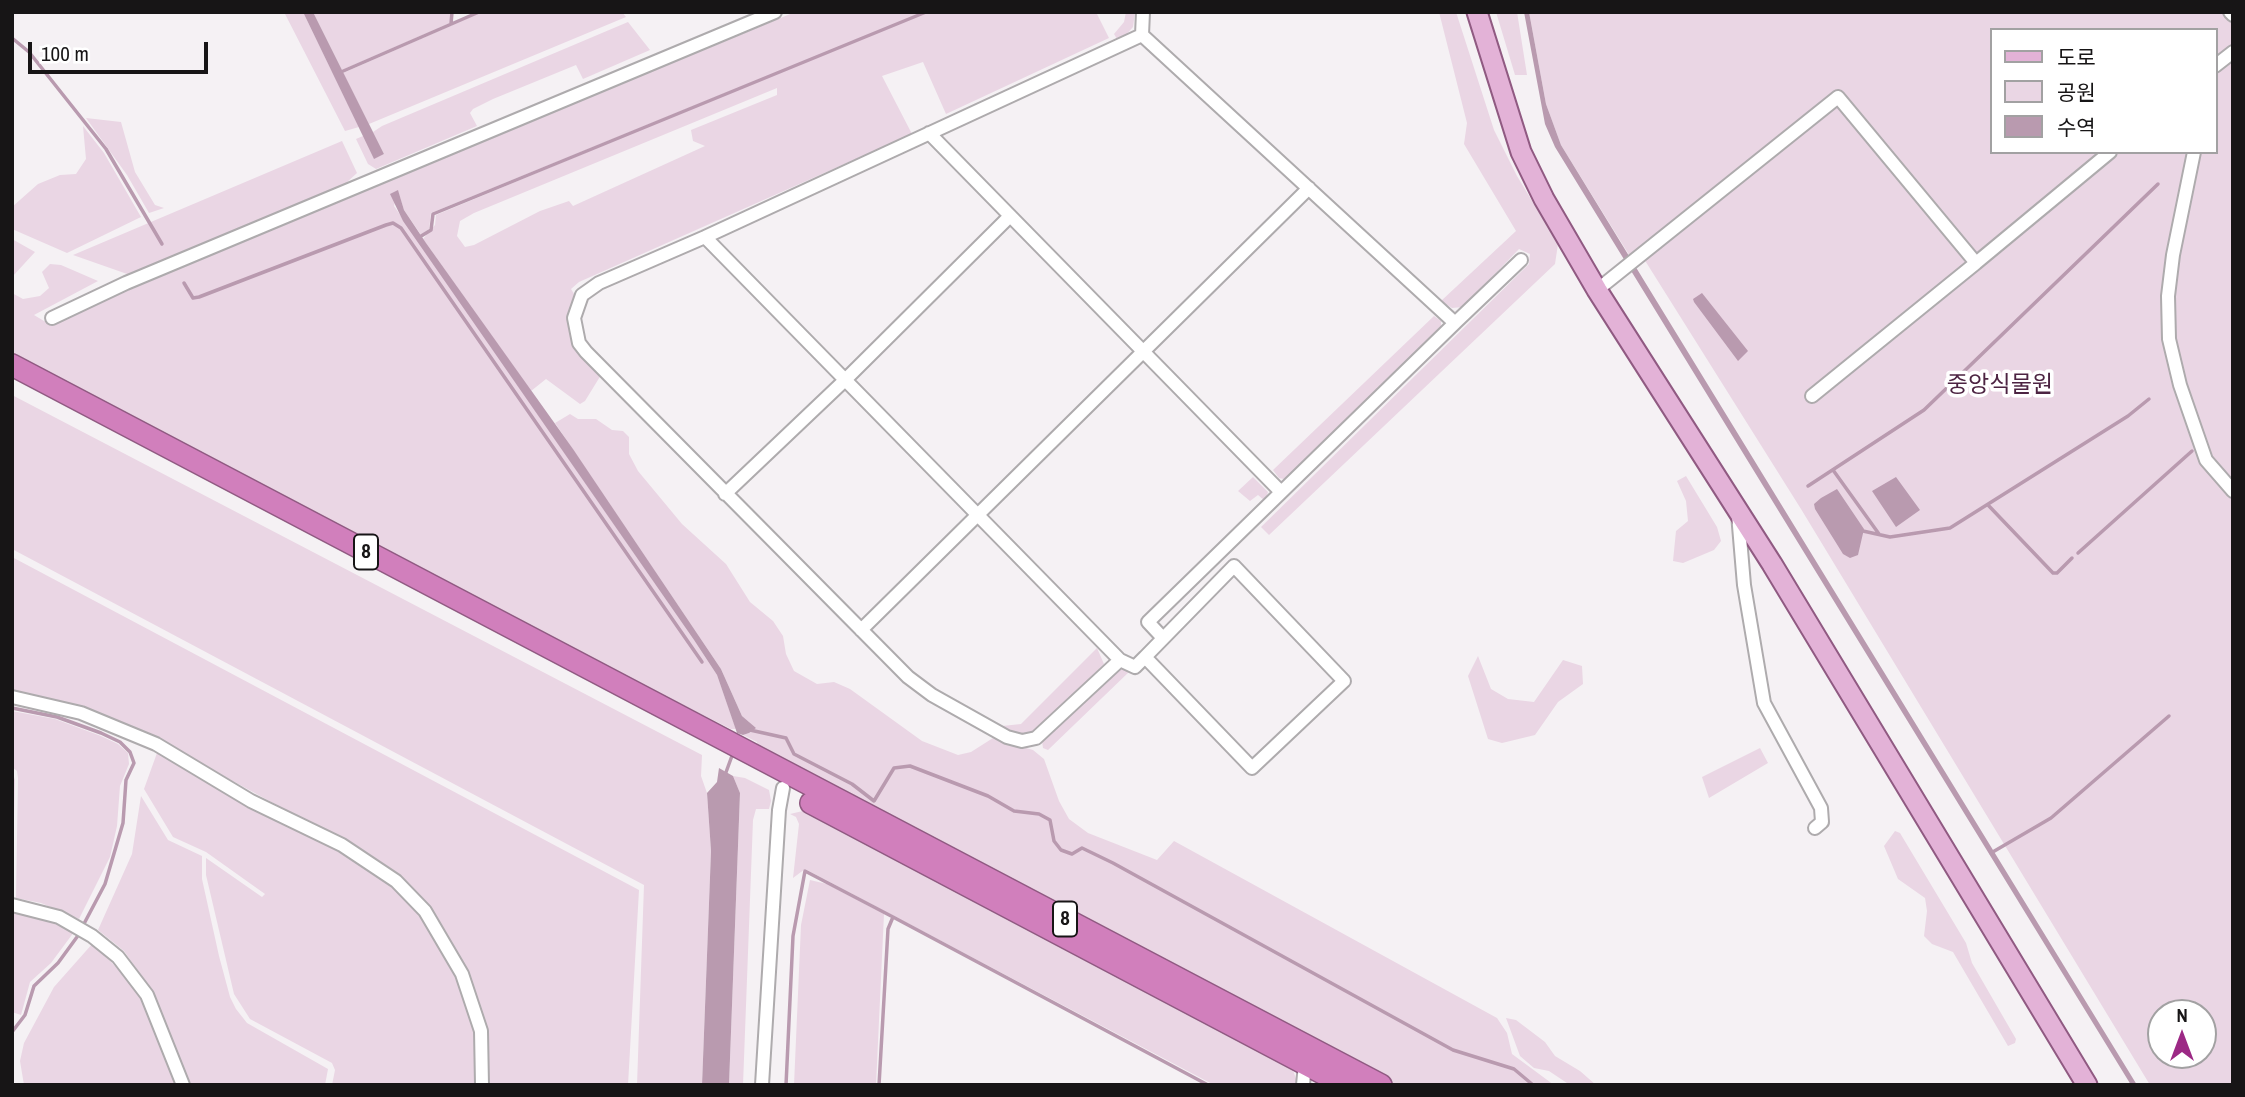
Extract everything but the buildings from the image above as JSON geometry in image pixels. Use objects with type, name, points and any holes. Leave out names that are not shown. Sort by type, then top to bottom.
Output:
[{"type":"highway","name":"8","points":[[12,365],[745,760],[1381,1085]]},
{"type":"highway","name":"8","points":[[12,380],[717,745]]},
{"type":"highway","name":"8","points":[[745,760],[783,788],[1304,1074],[1345,1085]]},
{"type":"main road","points":[[1477,12],[1521,152],[1544,200],[1597,290],[1737,510],[2087,1085]]},
{"type":"street","points":[[52,318],[138,277],[775,12]]},
{"type":"street","points":[[1143,12],[1142,35],[1455,323]]},
{"type":"street","points":[[1120,660],[1036,738],[1023,741],[1007,737],[932,695],[908,677],[586,352],[579,343],[574,318],[582,295],[599,283],[705,237],[1142,35]]},
{"type":"street","points":[[2217,64],[2233,52]]},
{"type":"street","points":[[1597,290],[1838,97],[1976,263]]},
{"type":"street","points":[[929,134],[1280,491]]},
{"type":"street","points":[[1812,396],[2108,154]]},
{"type":"street","points":[[2194,154],[2173,255],[2168,296],[2169,339],[2180,385],[2206,460],[2233,491]]},
{"type":"street","points":[[862,630],[1309,188]]},
{"type":"street","points":[[725,495],[1009,217]]},
{"type":"street","points":[[705,237],[1120,660],[1135,667],[1234,566],[1344,681],[1252,768],[1145,657]]},
{"type":"street","points":[[1163,637],[1148,622],[1521,260]]},
{"type":"street","points":[[1737,510],[1744,584],[1764,703],[1821,808],[1822,822],[1815,828]]},
{"type":"street","points":[[12,697],[81,713],[156,744],[251,801],[342,845],[396,881],[435,924],[462,974],[481,1031],[482,1085]]},
{"type":"street","points":[[762,1085],[779,810],[783,788]]},
{"type":"street","points":[[12,905],[46,912],[80,929],[118,957],[147,995],[183,1085]]},
{"type":"green space","points":[[284,12],[303,12],[359,127],[345,131]]},
{"type":"green space","points":[[313,12],[450,12],[450,23],[342,70]]},
{"type":"green space","points":[[482,12],[622,12],[626,17],[369,124],[343,73]]},
{"type":"green space","points":[[795,12],[1096,12],[1109,38],[946,114],[923,62],[882,76],[912,134],[579,282],[571,289],[576,297],[569,331],[576,348],[601,375],[585,401],[580,404],[546,379],[531,391],[423,239],[435,225],[436,215],[880,30],[431,213],[429,229],[421,235],[404,210],[398,191],[394,206],[717,675],[736,729],[731,729],[659,693],[12,354],[12,293],[23,299],[40,296],[49,288],[42,272],[50,264],[61,265],[98,281],[34,315],[49,324],[415,164],[566,107]],"holes":[[[777,88],[777,95],[691,130],[693,141],[705,146],[573,206],[569,201],[540,211],[474,245],[465,247],[457,236],[460,221],[474,213]]]},
{"type":"green space","points":[[1126,12],[1135,12],[1133,27],[1125,36],[1117,39],[1114,34],[1124,22]]},
{"type":"green space","points":[[1439,12],[1456,12],[1494,130],[1517,176],[1558,244],[1555,264],[1269,535],[1261,527],[1529,264],[1530,254],[1519,249],[1463,307],[1452,308],[1441,301],[1516,231],[1464,144],[1467,123]]},
{"type":"green space","points":[[1496,12],[1517,12],[1527,75],[1515,75]]},
{"type":"green space","name":"중앙식물원","points":[[1529,12],[2233,12],[2233,1085],[2150,1085],[1801,509],[1639,251],[1631,258],[1561,145],[1546,104]]},
{"type":"green space","points":[[628,22],[650,50],[583,79],[576,65],[473,109],[470,113],[477,126],[376,169],[368,164],[356,139],[363,136],[375,158],[384,154],[373,132],[382,126]]},
{"type":"green space","points":[[86,118],[121,122],[135,172],[155,205],[164,208],[149,213],[127,175]]},
{"type":"green space","points":[[83,126],[104,153],[141,217],[67,253],[12,229],[12,207],[38,184],[60,175],[76,174],[86,159]]},
{"type":"green space","points":[[342,141],[357,173],[345,184],[130,275],[73,255]]},
{"type":"green space","points":[[12,239],[35,252],[13,276],[12,283]]},
{"type":"green space","points":[[1434,316],[1441,321],[1441,329],[1288,480],[1279,478],[1273,470]]},
{"type":"green space","points":[[12,395],[702,755],[701,776],[707,793],[711,851],[702,1085],[637,1085],[644,885],[12,549]]},
{"type":"green space","points":[[570,414],[578,419],[596,419],[612,430],[623,431],[629,437],[629,454],[638,471],[682,524],[726,564],[750,602],[773,621],[783,636],[786,654],[794,671],[817,684],[834,682],[850,689],[922,741],[958,755],[971,752],[993,738],[1033,750],[1044,759],[1059,801],[1069,819],[1088,833],[1157,860],[1174,841],[1497,1018],[1507,1033],[1512,1054],[1554,1085],[1396,1085],[758,747],[757,742],[743,735],[749,733],[752,725],[742,716],[721,669],[555,423]]},
{"type":"green space","points":[[1686,476],[1717,527],[1721,541],[1714,550],[1683,563],[1673,561],[1676,531],[1688,521],[1686,501],[1677,481]]},
{"type":"green space","points":[[1253,477],[1268,492],[1265,501],[1258,495],[1250,501],[1238,491]]},
{"type":"green space","points":[[12,557],[639,890],[628,1085],[487,1085],[485,1029],[465,969],[445,930],[428,908],[324,831],[158,740],[86,709],[12,690]]},
{"type":"green space","points":[[1097,648],[1104,664],[1039,728],[1027,735],[1017,735],[1002,726],[1021,724]]},
{"type":"green space","points":[[1478,656],[1491,689],[1508,699],[1534,702],[1563,660],[1582,666],[1583,684],[1558,702],[1535,735],[1502,743],[1488,739],[1468,676]]},
{"type":"green space","points":[[1120,664],[1130,671],[1048,750],[1043,748],[1042,741]]},
{"type":"green space","points":[[12,711],[55,719],[101,736],[118,744],[128,753],[129,764],[120,786],[117,826],[110,857],[79,919],[41,903],[16,898],[18,778],[17,771],[12,767]]},
{"type":"green space","points":[[1760,748],[1768,763],[1709,798],[1702,777]]},
{"type":"green space","points":[[157,753],[341,849],[382,875],[418,912],[453,968],[464,999],[475,1032],[477,1085],[332,1085],[335,1070],[332,1063],[250,1019],[234,994],[206,875],[206,858],[262,897],[265,894],[206,852],[173,837],[144,789]]},
{"type":"green space","points":[[12,771],[15,780],[12,895]]},
{"type":"green space","points":[[733,776],[745,778],[769,790],[771,801],[769,809],[756,809],[753,820],[743,1085],[729,1085],[740,793]]},
{"type":"green space","points":[[141,796],[168,840],[202,856],[202,879],[219,956],[236,1009],[247,1023],[328,1069],[325,1085],[190,1085],[154,994],[124,951],[98,930],[132,854]]},
{"type":"green space","points":[[807,810],[1292,1067],[1298,1085],[1214,1085],[805,869],[793,878],[799,824],[796,817],[790,814]]},
{"type":"green space","points":[[1895,831],[1900,833],[1966,943],[1972,963],[2016,1039],[2015,1043],[2008,1046],[1953,952],[1932,944],[1924,936],[1927,911],[1925,898],[1898,879],[1884,846]]},
{"type":"green space","points":[[810,880],[827,884],[884,914],[876,1085],[794,1085],[801,925]]},
{"type":"green space","points":[[12,910],[45,916],[74,932],[51,963],[30,982],[21,1015],[12,1012]]},
{"type":"green space","points":[[93,943],[137,989],[177,1085],[24,1085],[20,1061],[24,1043],[54,987]]},
{"type":"green space","points":[[1506,1018],[1516,1020],[1545,1042],[1555,1056],[1580,1071],[1596,1085],[1570,1085],[1549,1071],[1534,1068],[1520,1056]]},
{"type":"water","points":[[303,12],[313,12],[384,154],[374,159]]},
{"type":"water","points":[[1524,12],[1529,12],[1546,104],[1561,145],[2137,1085],[2131,1085],[1555,147],[1545,124]]},
{"type":"water","points":[[398,190],[404,210],[426,243],[573,449],[721,669],[742,716],[756,728],[749,733],[737,733],[717,675],[403,221],[390,194]]},
{"type":"water","points":[[1702,293],[1748,351],[1738,361],[1694,302],[1693,299]]},
{"type":"water","points":[[1896,477],[1920,510],[1896,527],[1872,491]]},
{"type":"water","points":[[1837,489],[1864,529],[1858,555],[1850,558],[1843,554],[1814,504]]},
{"type":"water","points":[[719,768],[733,776],[740,793],[729,1085],[702,1085],[711,851],[707,793],[717,782]]},
{"type":"waterway","points":[[451,24],[452,12]]},
{"type":"waterway","points":[[341,72],[479,12]]},
{"type":"waterway","points":[[418,238],[431,230],[433,214],[926,12]]},
{"type":"waterway","points":[[12,38],[29,52],[106,149],[162,244]]},
{"type":"waterway","points":[[1808,486],[1924,410],[2158,184]]},
{"type":"waterway","points":[[184,283],[193,298],[199,297],[386,225],[393,223],[401,228],[702,662]]},
{"type":"waterway","points":[[1863,531],[1890,537],[1950,528],[2128,416],[2149,399]]},
{"type":"waterway","points":[[2078,553],[2192,451]]},
{"type":"waterway","points":[[1833,470],[1879,534]]},
{"type":"waterway","points":[[1988,505],[2053,573],[2057,573],[2072,558]]},
{"type":"waterway","points":[[12,708],[57,717],[101,733],[120,742],[130,752],[134,763],[126,780],[123,823],[105,884],[77,937],[58,963],[34,986],[25,1015],[12,1032]]},
{"type":"waterway","points":[[1991,853],[2051,818],[2169,716]]},
{"type":"waterway","points":[[750,730],[786,738],[794,754],[852,784],[874,801],[894,768],[910,766],[988,796],[1014,811],[1039,814],[1050,820],[1054,841],[1061,850],[1072,854],[1082,848],[1113,863],[1453,1050],[1514,1069],[1533,1085]]},
{"type":"waterway","points":[[725,775],[733,753]]},
{"type":"waterway","points":[[786,1085],[793,936],[805,871],[893,917]]},
{"type":"waterway","points":[[879,1085],[888,929],[893,917],[1208,1085]]}]
